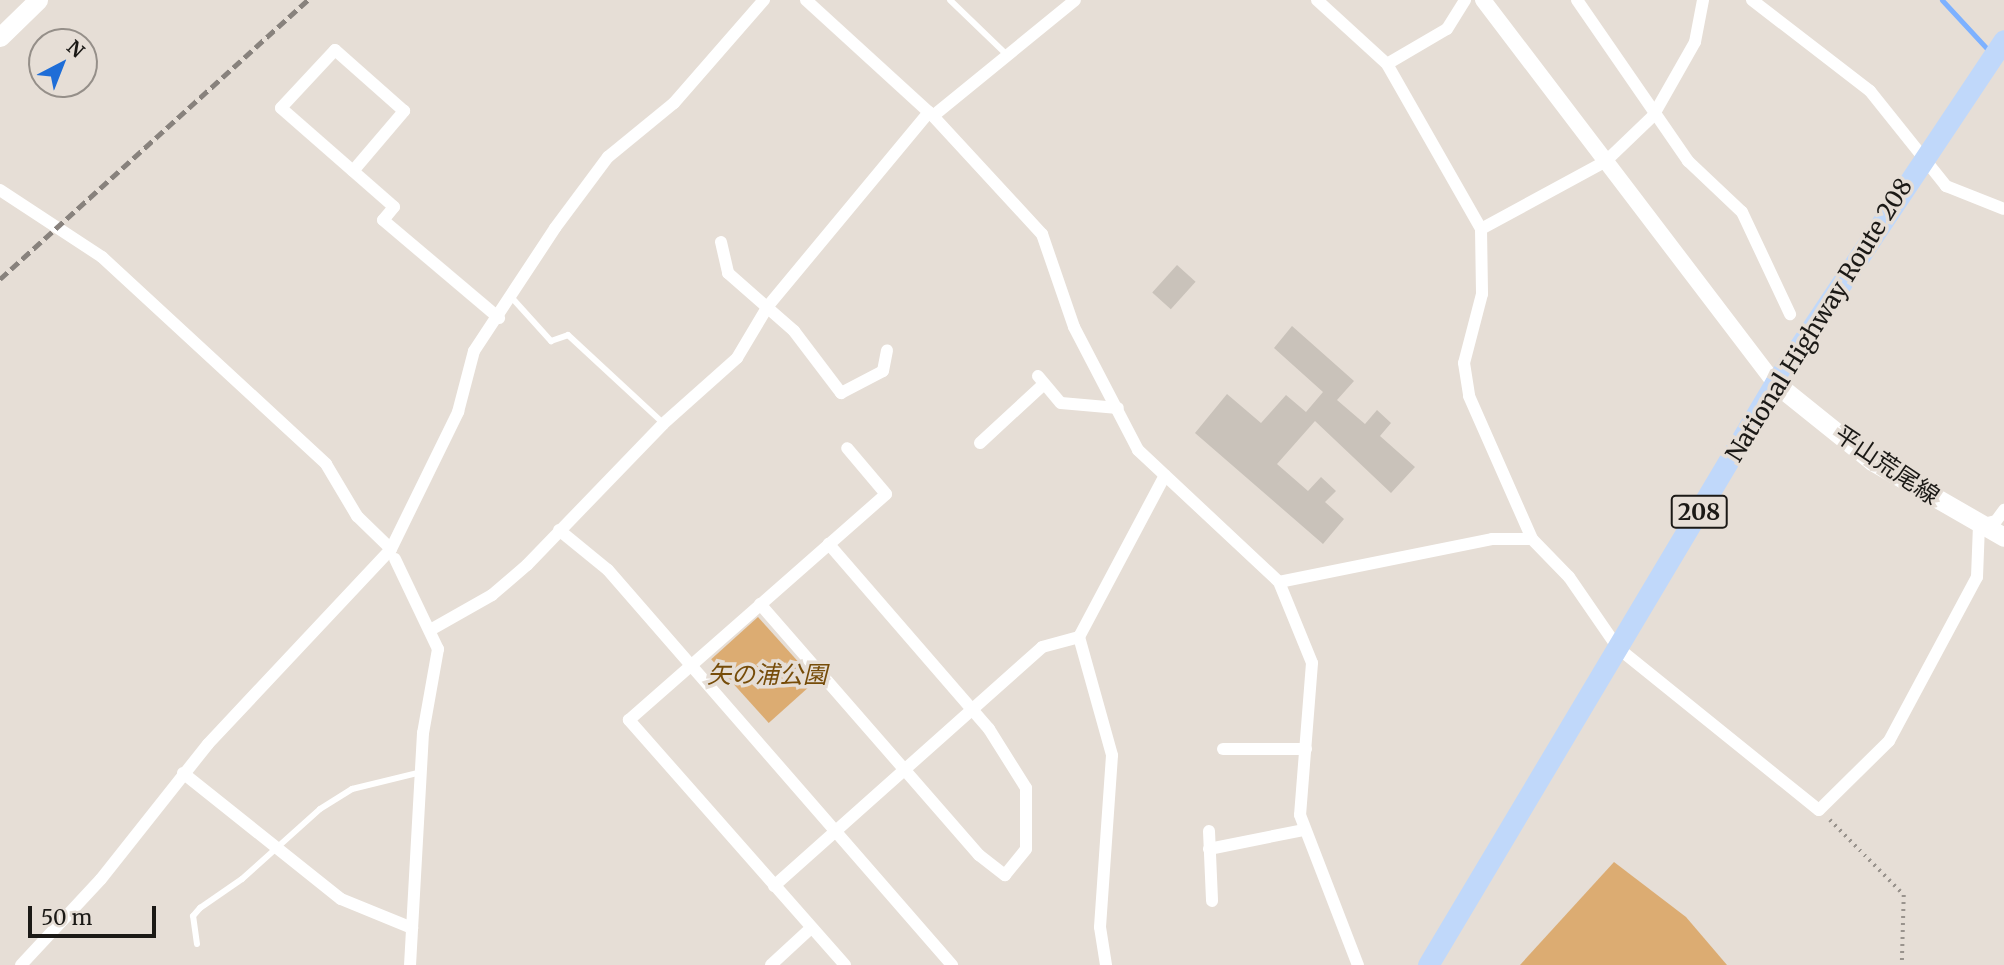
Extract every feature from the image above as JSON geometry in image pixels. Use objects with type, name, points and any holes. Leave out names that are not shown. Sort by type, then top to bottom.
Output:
[{"type":"highway","name":"National Highway Route 208","points":[[1428,965],[1775,383],[1921,160],[2003,42]]},
{"type":"main road","points":[[0,37],[38,0]]},
{"type":"main road","name":"平山荒尾線","points":[[1775,383],[1872,461],[2004,537]]},
{"type":"street","points":[[20,965],[101,880],[183,773],[393,554],[458,412],[474,351],[513,299],[608,157],[674,103],[764,0]]},
{"type":"street","points":[[806,0],[931,114],[1042,234],[1074,327],[1138,450],[1279,582],[1311,663],[1303,830],[1358,965]]},
{"type":"street","points":[[432,629],[492,595],[663,424],[737,358],[768,306],[931,114],[1010,58],[1074,0]]},
{"type":"street","points":[[1317,0],[1387,64],[1481,229],[1482,295],[1465,374],[1532,539],[1569,577],[1618,648],[1819,810],[1889,741],[1977,577],[1979,524],[1996,521],[2004,510]]},
{"type":"street","points":[[1387,64],[1447,29],[1465,0]]},
{"type":"street","points":[[1483,0],[1775,383]]},
{"type":"street","points":[[1577,0],[1653,116],[1688,161],[1742,212],[1790,314]]},
{"type":"street","points":[[1481,229],[1606,161],[1653,116],[1695,42],[1703,0]]},
{"type":"street","points":[[1752,0],[1870,91],[1921,160],[1947,186],[2004,209]]},
{"type":"street","points":[[353,171],[404,111],[335,50],[281,108],[394,207],[383,220],[499,318]]},
{"type":"street","points":[[0,190],[102,257],[326,464],[357,516],[393,554],[432,629],[438,649],[421,772],[410,965]]},
{"type":"street","points":[[721,242],[728,273],[768,306],[841,393],[853,393],[883,371],[887,350]]},
{"type":"street","points":[[980,443],[1041,380],[1061,403],[1118,408]]},
{"type":"street","points":[[845,965],[629,720],[886,494],[847,448]]},
{"type":"street","points":[[1106,965],[1100,927],[1112,755],[1079,637],[1165,475]]},
{"type":"street","points":[[559,530],[608,570],[836,828],[952,965]]},
{"type":"street","points":[[1279,582],[1492,539],[1532,539]]},
{"type":"street","points":[[761,604],[905,769],[1005,875],[1026,849],[1031,806],[1026,788],[972,710],[829,544]]},
{"type":"street","points":[[774,886],[1042,647],[1079,637]]},
{"type":"street","points":[[1223,749],[1306,749]]},
{"type":"street","points":[[183,773],[278,845],[341,899],[412,928]]},
{"type":"street","points":[[1209,849],[1303,830]]},
{"type":"street","points":[[1209,831],[1212,901]]},
{"type":"street","points":[[771,965],[811,928]]},
{"type":"lane","points":[[950,0],[1010,58]]},
{"type":"lane","points":[[513,299],[551,341],[568,335],[663,424]]},
{"type":"lane","points":[[197,944],[193,916],[278,845],[352,789],[421,772]]},
{"type":"path","points":[[1819,810],[1905,895],[1902,965]]},
{"type":"green space","name":"矢の浦公園","points":[[758,617],[816,681],[769,723],[711,659]]},
{"type":"green space","points":[[1614,862],[1686,917],[1727,965],[1520,965]]},
{"type":"building","points":[[1177,265],[1196,282],[1171,309],[1152,292]]},
{"type":"building","points":[[1292,326],[1354,381],[1337,400],[1365,424],[1377,410],[1391,423],[1380,436],[1415,467],[1391,493],[1315,421],[1277,464],[1308,491],[1321,477],[1336,491],[1325,502],[1344,519],[1323,544],[1195,433],[1227,394],[1261,423],[1286,395],[1306,412],[1323,392],[1274,348]]},
{"type":"waterway","points":[[1942,0],[1991,53]]},
{"type":"railway","points":[[0,279],[308,0]]}]
